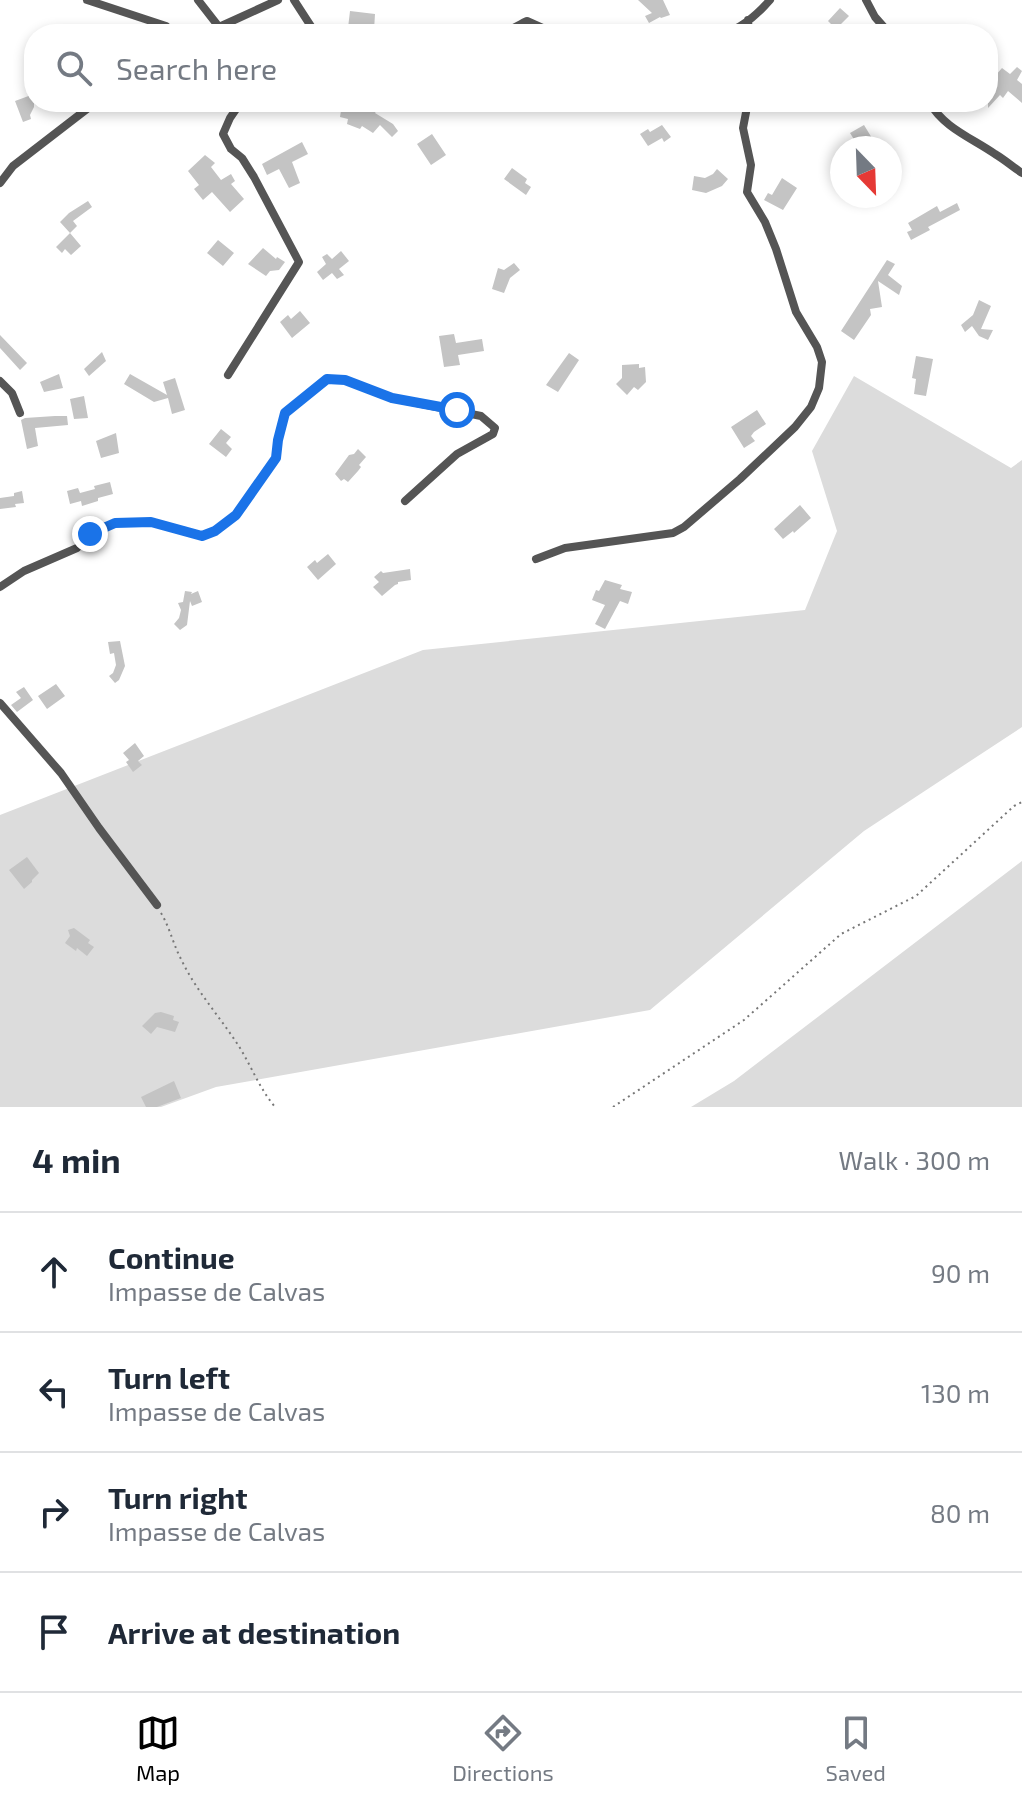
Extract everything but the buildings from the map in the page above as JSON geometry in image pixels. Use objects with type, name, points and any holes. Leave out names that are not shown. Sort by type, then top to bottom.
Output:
[{"type":"street","points":[[87,0],[160,24]]},
{"type":"street","points":[[198,0],[217,24]]},
{"type":"street","points":[[226,24],[278,0]]},
{"type":"street","points":[[294,0],[310,24]]},
{"type":"street","points":[[743,24],[770,0]]},
{"type":"street","points":[[866,0],[881,24]]},
{"type":"street","points":[[748,20],[748,24]]},
{"type":"street","points":[[0,183],[13,166],[83,112]]},
{"type":"street","points":[[228,375],[299,262],[254,177],[223,134],[234,112]]},
{"type":"street","points":[[536,559],[565,548],[673,533],[684,527],[740,479],[795,427],[811,407],[819,388],[822,362],[817,347],[796,312],[765,222],[747,192],[751,165],[743,128],[746,112]]},
{"type":"street","points":[[935,112],[950,126],[1022,173]]},
{"type":"street","points":[[0,587],[24,571],[77,548],[90,534],[115,523],[151,522],[202,536],[215,531],[236,515],[276,458],[285,413],[327,379],[345,380],[392,398],[481,416],[495,428],[493,434],[457,454],[405,501]]},
{"type":"street","points":[[0,381],[12,393],[20,413]]},
{"type":"street","points":[[0,703],[61,773],[157,905]]},
{"type":"path","points":[[613,1107],[744,1020],[841,934],[916,896],[1022,802]]},
{"type":"path","points":[[157,905],[187,972],[241,1050],[265,1095],[275,1107]]},
{"type":"shaded area","points":[[854,376],[1011,468],[1022,460],[1022,727],[864,831],[650,1010],[216,1087],[161,1107],[0,1107],[0,815],[423,650],[805,610],[837,531],[812,451]]},
{"type":"shaded area","points":[[1022,861],[1022,1107],[691,1107],[734,1081]]},
{"type":"route","points":[[90,534],[115,523],[151,522],[202,536],[215,531],[236,515],[276,458],[285,413],[327,379],[345,380],[392,398],[457,410]]}]
